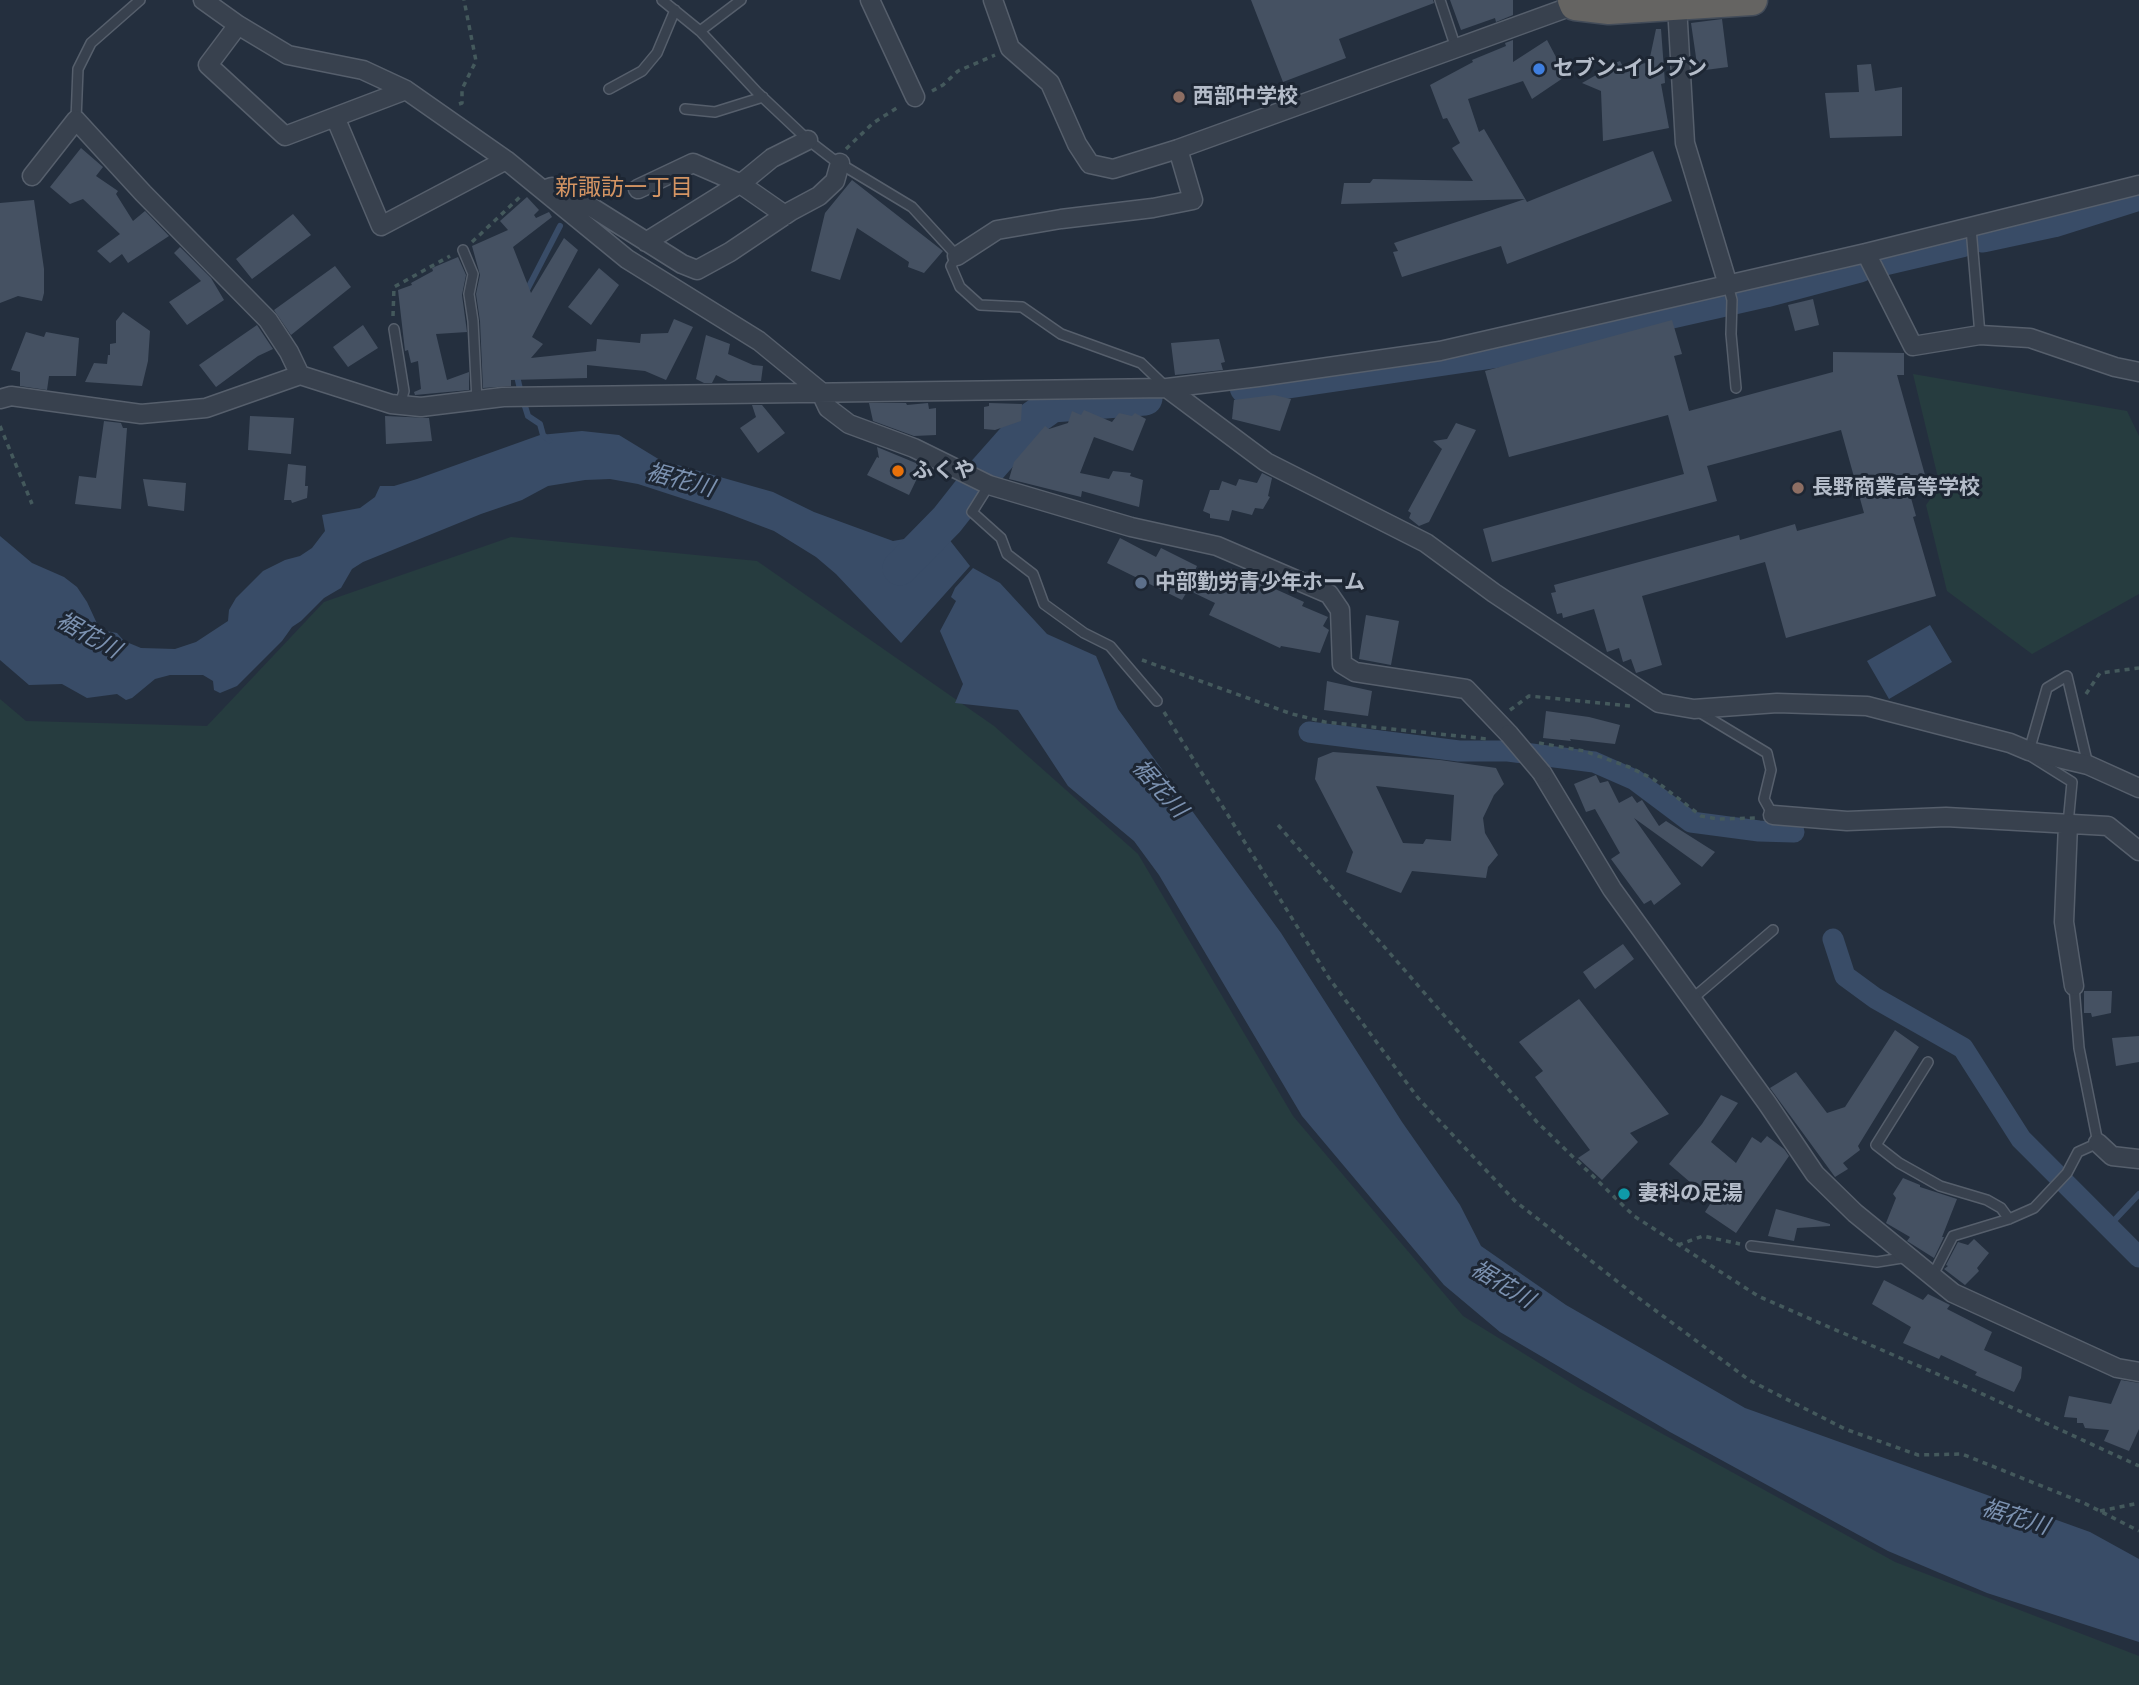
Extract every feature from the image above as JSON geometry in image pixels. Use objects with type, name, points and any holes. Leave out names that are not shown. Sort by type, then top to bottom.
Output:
[{"type":"highway","points":[[1574,3],[1609,9],[1752,0]]},
{"type":"street","points":[[204,0],[238,25],[288,55],[363,70],[406,90],[475,131],[506,160],[627,259],[759,341],[820,391],[828,408],[849,424],[914,448],[989,485],[1130,527],[1217,547],[1329,594],[1340,610],[1342,664],[1355,672],[1466,689],[1497,720],[1504,737],[1542,773],[1612,889],[1815,1174],[1855,1213],[1953,1293],[2117,1368],[2139,1372]]},
{"type":"street","points":[[870,0],[915,97]]},
{"type":"street","points":[[993,0],[1010,48],[1050,83],[1077,145],[1090,164],[1113,169],[1178,149],[1457,49],[1574,3]]},
{"type":"street","points":[[1677,6],[1685,143],[1730,293]]},
{"type":"street","points":[[238,25],[208,65],[285,136],[406,90]]},
{"type":"street","points":[[335,117],[381,226],[506,160]]},
{"type":"street","points":[[32,176],[76,120],[143,193],[268,320],[300,375]]},
{"type":"street","points":[[646,242],[739,184],[772,158],[808,140]]},
{"type":"street","points":[[957,256],[997,230],[1193,200],[1178,149]]},
{"type":"street","points":[[638,189],[693,163],[739,184],[785,215]]},
{"type":"street","points":[[543,190],[552,187],[569,194],[697,270],[819,196],[835,181],[840,163]]},
{"type":"street","points":[[0,399],[11,396],[141,414],[206,408],[300,375],[391,404],[421,407],[503,397],[1167,388],[1440,351],[1730,293],[1866,253],[2139,185]]},
{"type":"street","points":[[1866,253],[1913,346],[1980,335],[2030,338],[2115,367],[2139,372]]},
{"type":"street","points":[[1167,388],[1266,461],[1426,543],[1494,593],[1659,703],[1694,709],[1777,703],[1867,706],[2088,765],[2139,788]]},
{"type":"street","points":[[1773,816],[1847,821],[1946,817],[2108,826],[2139,851]]},
{"type":"street","points":[[2068,824],[2064,922],[2074,986]]},
{"type":"street","points":[[2098,1143],[2112,1156],[2139,1159]]},
{"type":"lane","points":[[76,120],[78,69],[91,43],[140,0]]},
{"type":"lane","points":[[662,0],[700,31],[808,140],[912,207],[957,256],[951,266],[960,287],[979,305],[1022,307],[1061,334],[1141,363],[1167,388]]},
{"type":"lane","points":[[700,31],[741,0]]},
{"type":"lane","points":[[1440,0],[1457,49]]},
{"type":"lane","points":[[609,89],[642,71],[657,52],[675,10]]},
{"type":"lane","points":[[685,109],[715,111],[763,97]]},
{"type":"lane","points":[[1971,228],[1980,335]]},
{"type":"lane","points":[[463,250],[473,274],[469,294],[477,401]]},
{"type":"lane","points":[[1730,293],[1736,388]]},
{"type":"lane","points":[[394,328],[404,391],[400,405]]},
{"type":"lane","points":[[989,485],[972,512],[1001,538],[1007,554],[1033,573],[1044,604],[1084,633],[1110,646],[1157,701]]},
{"type":"lane","points":[[2029,751],[2047,688],[2067,676],[2088,765]]},
{"type":"lane","points":[[1694,709],[1766,754],[1771,770],[1764,800],[1773,816]]},
{"type":"lane","points":[[2010,743],[2072,782],[2068,824]]},
{"type":"lane","points":[[1692,999],[1773,930]]},
{"type":"lane","points":[[1933,1275],[1953,1236],[2009,1219],[2034,1208],[2067,1173],[2078,1152],[2098,1143],[2079,1048],[2074,986]]},
{"type":"lane","points":[[1928,1062],[1876,1145],[1899,1163],[1940,1186],[1987,1200],[2001,1208],[2009,1219]]},
{"type":"lane","points":[[1751,1246],[1877,1262],[1909,1256]]},
{"type":"path","points":[[464,0],[476,61],[462,89],[462,103],[457,105],[475,131]]},
{"type":"path","points":[[0,426],[32,505]]},
{"type":"path","points":[[1110,646],[1133,657],[1279,709],[1325,722],[1504,737]]},
{"type":"path","points":[[2075,711],[2100,673],[2139,668]]},
{"type":"path","points":[[1497,720],[1529,696],[1642,707],[1659,703]]},
{"type":"path","points":[[1157,701],[1329,978],[1418,1098],[1515,1201],[1749,1380],[1845,1429],[1918,1455],[1962,1454],[2100,1511],[2139,1531]]},
{"type":"path","points":[[1528,743],[1563,746],[1611,759],[1653,779],[1702,816],[1751,819],[1773,816]]},
{"type":"path","points":[[1278,825],[1537,1122],[1634,1216],[1758,1296],[2139,1466]]},
{"type":"path","points":[[1678,1245],[1703,1236],[1751,1246]]},
{"type":"path","points":[[2100,1511],[2139,1503]]},
{"type":"green space","points":[[1913,374],[2127,411],[2139,436],[2139,594],[2032,654],[1947,591],[1926,505],[1940,486]]},
{"type":"green space","points":[[511,537],[757,561],[994,726],[1138,854],[1293,1116],[1463,1316],[1581,1389],[1895,1562],[2139,1656],[2139,1685],[0,1685],[0,699],[26,721],[207,726],[324,602]]},
{"type":"water","name":"裾花川","points":[[582,431],[619,435],[660,460],[773,492],[814,512],[893,541],[927,531],[948,538],[970,566],[901,643],[836,574],[816,557],[774,531],[638,484],[610,479],[585,480],[548,486],[522,500],[363,562],[352,569],[341,588],[324,598],[292,627],[282,641],[237,686],[220,693],[214,690],[213,681],[203,675],[170,675],[155,679],[126,700],[117,694],[87,698],[62,684],[29,685],[0,660],[0,536],[32,563],[64,577],[77,587],[100,630],[117,633],[124,641],[141,648],[175,649],[196,642],[228,621],[229,610],[236,598],[263,571],[300,556],[312,548],[325,531],[322,515],[360,508],[375,497],[380,486],[394,486],[417,479],[540,435]]},
{"type":"water","name":"裾花川","points":[[973,568],[1000,583],[1047,634],[1096,656],[1118,709],[1281,933],[1402,1122],[1460,1205],[1481,1246],[1566,1305],[1745,1408],[2090,1532],[2139,1559],[2139,1642],[1987,1593],[1888,1551],[1670,1432],[1500,1332],[1444,1285],[1302,1116],[1159,875],[1134,841],[1068,786],[1018,710],[955,703],[963,684],[940,631],[956,601],[951,597],[955,588]]},
{"type":"water","points":[[1930,625],[1952,662],[1889,699],[1867,661]]},
{"type":"building","points":[[1251,0],[1433,0],[1434,3],[1339,39],[1346,58],[1283,82]]},
{"type":"building","points":[[1450,0],[1513,0],[1513,15],[1496,22],[1495,18],[1461,30]]},
{"type":"building","points":[[1722,19],[1728,67],[1698,71],[1691,23]]},
{"type":"building","points":[[1656,29],[1661,29],[1665,83],[1661,84],[1669,128],[1603,141],[1601,91],[1582,83],[1620,61],[1624,69],[1649,62]]},
{"type":"building","points":[[1513,40],[1513,62],[1547,40],[1566,76],[1532,99],[1523,81],[1468,99],[1479,132],[1484,129],[1527,202],[1653,151],[1672,201],[1507,264],[1501,246],[1402,277],[1393,252],[1398,251],[1394,243],[1525,199],[1341,204],[1344,183],[1370,183],[1373,179],[1473,181],[1452,148],[1460,143],[1447,118],[1443,119],[1430,85]]},
{"type":"building","points":[[1871,64],[1875,91],[1902,87],[1902,136],[1830,138],[1825,93],[1859,92],[1857,65]]},
{"type":"building","points":[[81,148],[103,167],[96,176],[118,191],[116,194],[133,221],[145,211],[169,236],[128,263],[122,254],[110,263],[97,251],[120,234],[83,199],[70,204],[50,187]]},
{"type":"building","points":[[852,180],[943,251],[924,273],[908,267],[909,262],[857,228],[840,280],[811,271],[825,213]]},
{"type":"building","points":[[527,197],[539,210],[534,215],[536,218],[549,212],[552,217],[513,247],[531,293],[564,238],[578,250],[532,337],[543,344],[531,358],[596,351],[597,339],[640,343],[641,334],[668,333],[674,319],[693,327],[666,380],[645,371],[587,365],[587,378],[511,380],[511,386],[483,388],[476,294],[480,275],[472,246],[508,230],[500,221]]},
{"type":"building","points":[[34,200],[44,269],[42,301],[18,296],[0,303],[0,203]]},
{"type":"building","points":[[293,214],[311,235],[252,279],[236,259]]},
{"type":"building","points":[[180,247],[211,278],[224,300],[187,325],[169,302],[201,281],[174,253]]},
{"type":"building","points":[[458,257],[466,275],[462,295],[467,332],[436,334],[447,380],[469,372],[469,390],[415,395],[414,392],[421,389],[418,361],[411,363],[408,350],[405,351],[398,290],[412,285],[411,283],[433,271],[432,268]]},
{"type":"building","points":[[335,266],[351,287],[291,335],[274,310]]},
{"type":"building","points":[[599,268],[619,285],[591,325],[568,307]]},
{"type":"building","points":[[1813,299],[1819,325],[1795,331],[1788,305]]},
{"type":"building","points":[[123,312],[150,331],[148,361],[142,386],[85,382],[94,363],[107,364],[110,344],[116,343],[116,321]]},
{"type":"building","points":[[1672,320],[1682,354],[1674,356],[1689,411],[1833,372],[1833,352],[1904,353],[1904,375],[1897,375],[1925,475],[1906,480],[1916,516],[1913,517],[1936,596],[1786,638],[1765,562],[1642,596],[1662,665],[1636,673],[1631,659],[1623,662],[1619,648],[1607,652],[1594,609],[1563,618],[1562,613],[1557,614],[1551,593],[1556,592],[1554,585],[1739,535],[1740,540],[1795,524],[1797,531],[1864,513],[1841,430],[1707,466],[1717,501],[1492,562],[1483,529],[1684,474],[1668,415],[1509,457],[1485,371]]},
{"type":"building","points":[[257,325],[273,349],[258,356],[216,387],[199,365]]},
{"type":"building","points":[[363,325],[378,348],[348,367],[333,347]]},
{"type":"building","points":[[26,332],[44,337],[46,332],[79,338],[76,376],[49,376],[47,390],[20,386],[20,372],[11,370]]},
{"type":"building","points":[[706,335],[730,344],[728,354],[753,365],[763,366],[761,381],[728,381],[716,375],[712,383],[696,379]]},
{"type":"building","points":[[1219,339],[1225,362],[1221,363],[1223,370],[1175,375],[1171,343]]},
{"type":"building","points":[[1274,395],[1291,399],[1280,431],[1232,419],[1234,400]]},
{"type":"building","points":[[869,403],[928,403],[929,409],[936,408],[936,435],[914,436],[873,421]]},
{"type":"building","points":[[989,403],[1022,404],[1021,421],[995,430],[984,429],[984,407],[989,406]]},
{"type":"building","points":[[752,405],[762,405],[785,433],[758,453],[740,428],[756,417]]},
{"type":"building","points":[[1084,410],[1112,422],[1119,413],[1132,416],[1135,413],[1146,419],[1133,451],[1094,437],[1080,473],[1109,479],[1113,471],[1131,473],[1130,476],[1143,480],[1139,507],[1082,491],[1081,497],[1009,479],[1014,462],[1045,426],[1049,429],[1068,423],[1072,411],[1081,415]]},
{"type":"building","points":[[250,416],[294,418],[291,454],[248,450]]},
{"type":"building","points":[[385,416],[429,418],[432,441],[386,444]]},
{"type":"building","points":[[104,421],[121,423],[123,428],[127,428],[121,509],[75,504],[79,476],[96,478]]},
{"type":"building","points":[[1456,423],[1476,430],[1429,522],[1419,526],[1409,518],[1411,513],[1408,511],[1442,449],[1433,441],[1447,439]]},
{"type":"building","points":[[877,447],[923,466],[909,495],[867,475],[877,457],[879,458]]},
{"type":"building","points":[[288,464],[306,466],[307,498],[292,503],[291,500],[284,500]]},
{"type":"building","points":[[1262,473],[1272,478],[1270,497],[1263,509],[1255,508],[1252,515],[1232,510],[1229,521],[1210,518],[1210,514],[1203,511],[1210,490],[1219,490],[1222,481],[1236,486],[1239,479],[1257,483]]},
{"type":"building","points":[[143,479],[186,483],[184,511],[148,506]]},
{"type":"building","points":[[1120,538],[1156,557],[1161,548],[1197,566],[1193,575],[1221,590],[1231,569],[1304,602],[1302,606],[1328,617],[1323,626],[1329,630],[1320,653],[1281,646],[1280,648],[1209,615],[1215,603],[1188,590],[1182,600],[1107,563]]},
{"type":"building","points":[[1366,615],[1399,621],[1391,665],[1359,659]]},
{"type":"building","points":[[1327,681],[1372,691],[1368,716],[1324,710]]},
{"type":"building","points":[[1546,711],[1620,725],[1615,744],[1543,738]]},
{"type":"building","points":[[1333,752],[1440,760],[1496,768],[1504,784],[1494,795],[1483,818],[1485,833],[1498,855],[1488,867],[1486,878],[1412,871],[1401,893],[1346,872],[1353,852],[1315,779],[1318,758]],"holes":[[[1376,786],[1454,795],[1451,841],[1426,839],[1423,844],[1403,843]]]},
{"type":"building","points":[[1596,775],[1600,783],[1608,781],[1619,803],[1632,796],[1637,803],[1642,800],[1659,826],[1666,821],[1715,852],[1702,867],[1634,818],[1681,884],[1654,905],[1651,900],[1644,904],[1611,859],[1620,853],[1595,809],[1586,812],[1574,784]]},
{"type":"building","points":[[1623,944],[1634,959],[1595,989],[1583,972]]},
{"type":"building","points":[[2084,991],[2112,991],[2111,1013],[2092,1017],[2091,1013],[2084,1013]]},
{"type":"building","points":[[1579,999],[1669,1114],[1630,1133],[1638,1142],[1602,1180],[1578,1158],[1590,1150],[1535,1077],[1543,1071],[1519,1042]]},
{"type":"building","points":[[1895,1030],[1919,1047],[1858,1146],[1860,1150],[1843,1163],[1848,1169],[1835,1177],[1770,1088],[1796,1072],[1827,1113],[1845,1107]]},
{"type":"building","points":[[2139,1036],[2139,1062],[2116,1066],[2112,1038]]},
{"type":"building","points":[[1721,1095],[1738,1103],[1711,1142],[1736,1163],[1752,1137],[1761,1143],[1767,1136],[1789,1156],[1736,1233],[1705,1212],[1712,1201],[1669,1164],[1702,1124]]},
{"type":"building","points":[[1903,1178],[1920,1187],[1957,1199],[1934,1258],[1907,1241],[1910,1237],[1886,1223],[1896,1198],[1893,1194]]},
{"type":"building","points":[[1776,1209],[1830,1226],[1797,1228],[1794,1241],[1768,1236]]},
{"type":"building","points":[[1974,1239],[1989,1253],[1977,1268],[1979,1271],[1965,1285],[1944,1269],[1948,1266],[1946,1265],[1958,1242],[1968,1245]]},
{"type":"building","points":[[1884,1280],[1923,1300],[1928,1294],[1950,1305],[1947,1309],[1992,1332],[1984,1350],[2022,1367],[2021,1378],[2014,1392],[1975,1375],[1977,1372],[1941,1355],[1939,1359],[1903,1343],[1911,1327],[1872,1304]]},
{"type":"building","points":[[2121,1380],[2139,1383],[2139,1429],[2129,1451],[2104,1441],[2109,1430],[2085,1428],[2083,1423],[2077,1423],[2077,1418],[2064,1417],[2069,1396],[2111,1404]]},
{"type":"waterway","points":[[1983,235],[2053,220],[2139,193]]},
{"type":"waterway","points":[[526,292],[560,226]]},
{"type":"waterway","points":[[1880,259],[1961,240]]},
{"type":"waterway","points":[[1247,387],[1499,350],[1765,290],[1859,265]]},
{"type":"waterway","points":[[516,372],[520,389]]},
{"type":"waterway","points":[[985,472],[1031,420],[1052,405],[1145,398]]},
{"type":"waterway","points":[[524,403],[528,416],[540,424],[543,435],[549,440]]},
{"type":"waterway","points":[[900,568],[947,520],[973,487]]},
{"type":"waterway","points":[[1309,732],[1459,751],[1508,751],[1594,762],[1635,780],[1691,822],[1759,831],[1794,832]]},
{"type":"waterway","points":[[1833,939],[1845,976],[1875,998],[1963,1048],[2021,1139],[2139,1257]]},
{"type":"waterway","points":[[2109,1226],[2139,1194]]},
{"type":"place","name":"セブン-イレブン","points":[[1539,69]]},
{"type":"place","name":"西部中学校","points":[[1179,97]]},
{"type":"place","name":"ふくや","points":[[898,471]]},
{"type":"place","name":"長野商業高等学校","points":[[1798,488]]},
{"type":"place","name":"中部勤労青少年ホーム","points":[[1141,583]]},
{"type":"place","name":"妻科の足湯","points":[[1624,1194]]},
{"type":"district","name":"新諏訪一丁目","points":[[624,189]]}]
